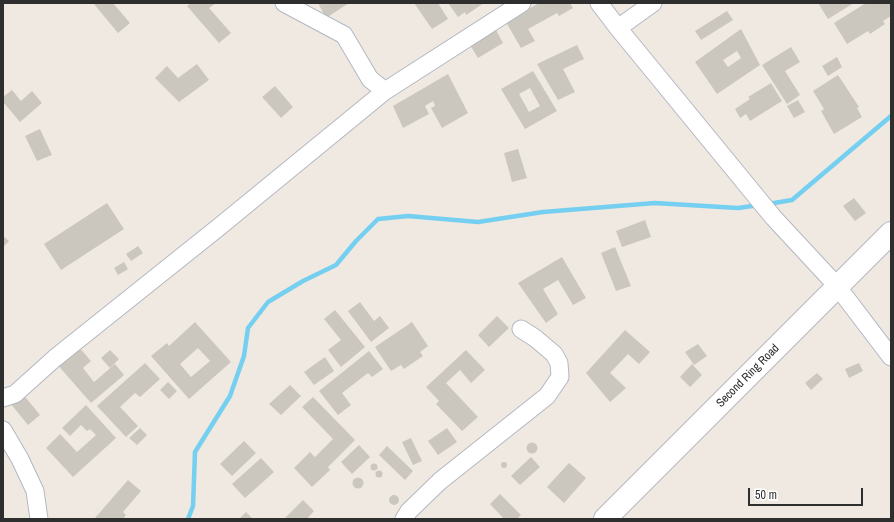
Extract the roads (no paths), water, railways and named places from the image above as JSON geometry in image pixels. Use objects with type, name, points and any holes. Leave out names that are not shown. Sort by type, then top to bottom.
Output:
[{"type":"main road","name":"Second Ring Road","points":[[605,519],[891,233]]},
{"type":"street","points":[[284,3],[344,35],[370,79],[385,91]]},
{"type":"street","points":[[3,398],[15,394],[55,358],[213,232],[385,91],[522,3]]},
{"type":"street","points":[[599,3],[752,192],[837,286],[891,357]]},
{"type":"street","points":[[618,28],[653,3]]},
{"type":"street","points":[[404,519],[409,511],[440,481],[547,396],[560,377],[559,363],[554,354],[535,338],[521,330]]},
{"type":"street","points":[[3,430],[20,459],[35,491],[39,519]]},
{"type":"waterway","points":[[768,204],[792,200],[891,116]]},
{"type":"waterway","points":[[188,519],[193,506],[195,452],[230,396],[244,356],[248,328],[268,302],[303,281],[336,265],[356,241],[378,219],[408,216],[478,222],[543,212],[655,203],[738,208],[759,205]]}]
